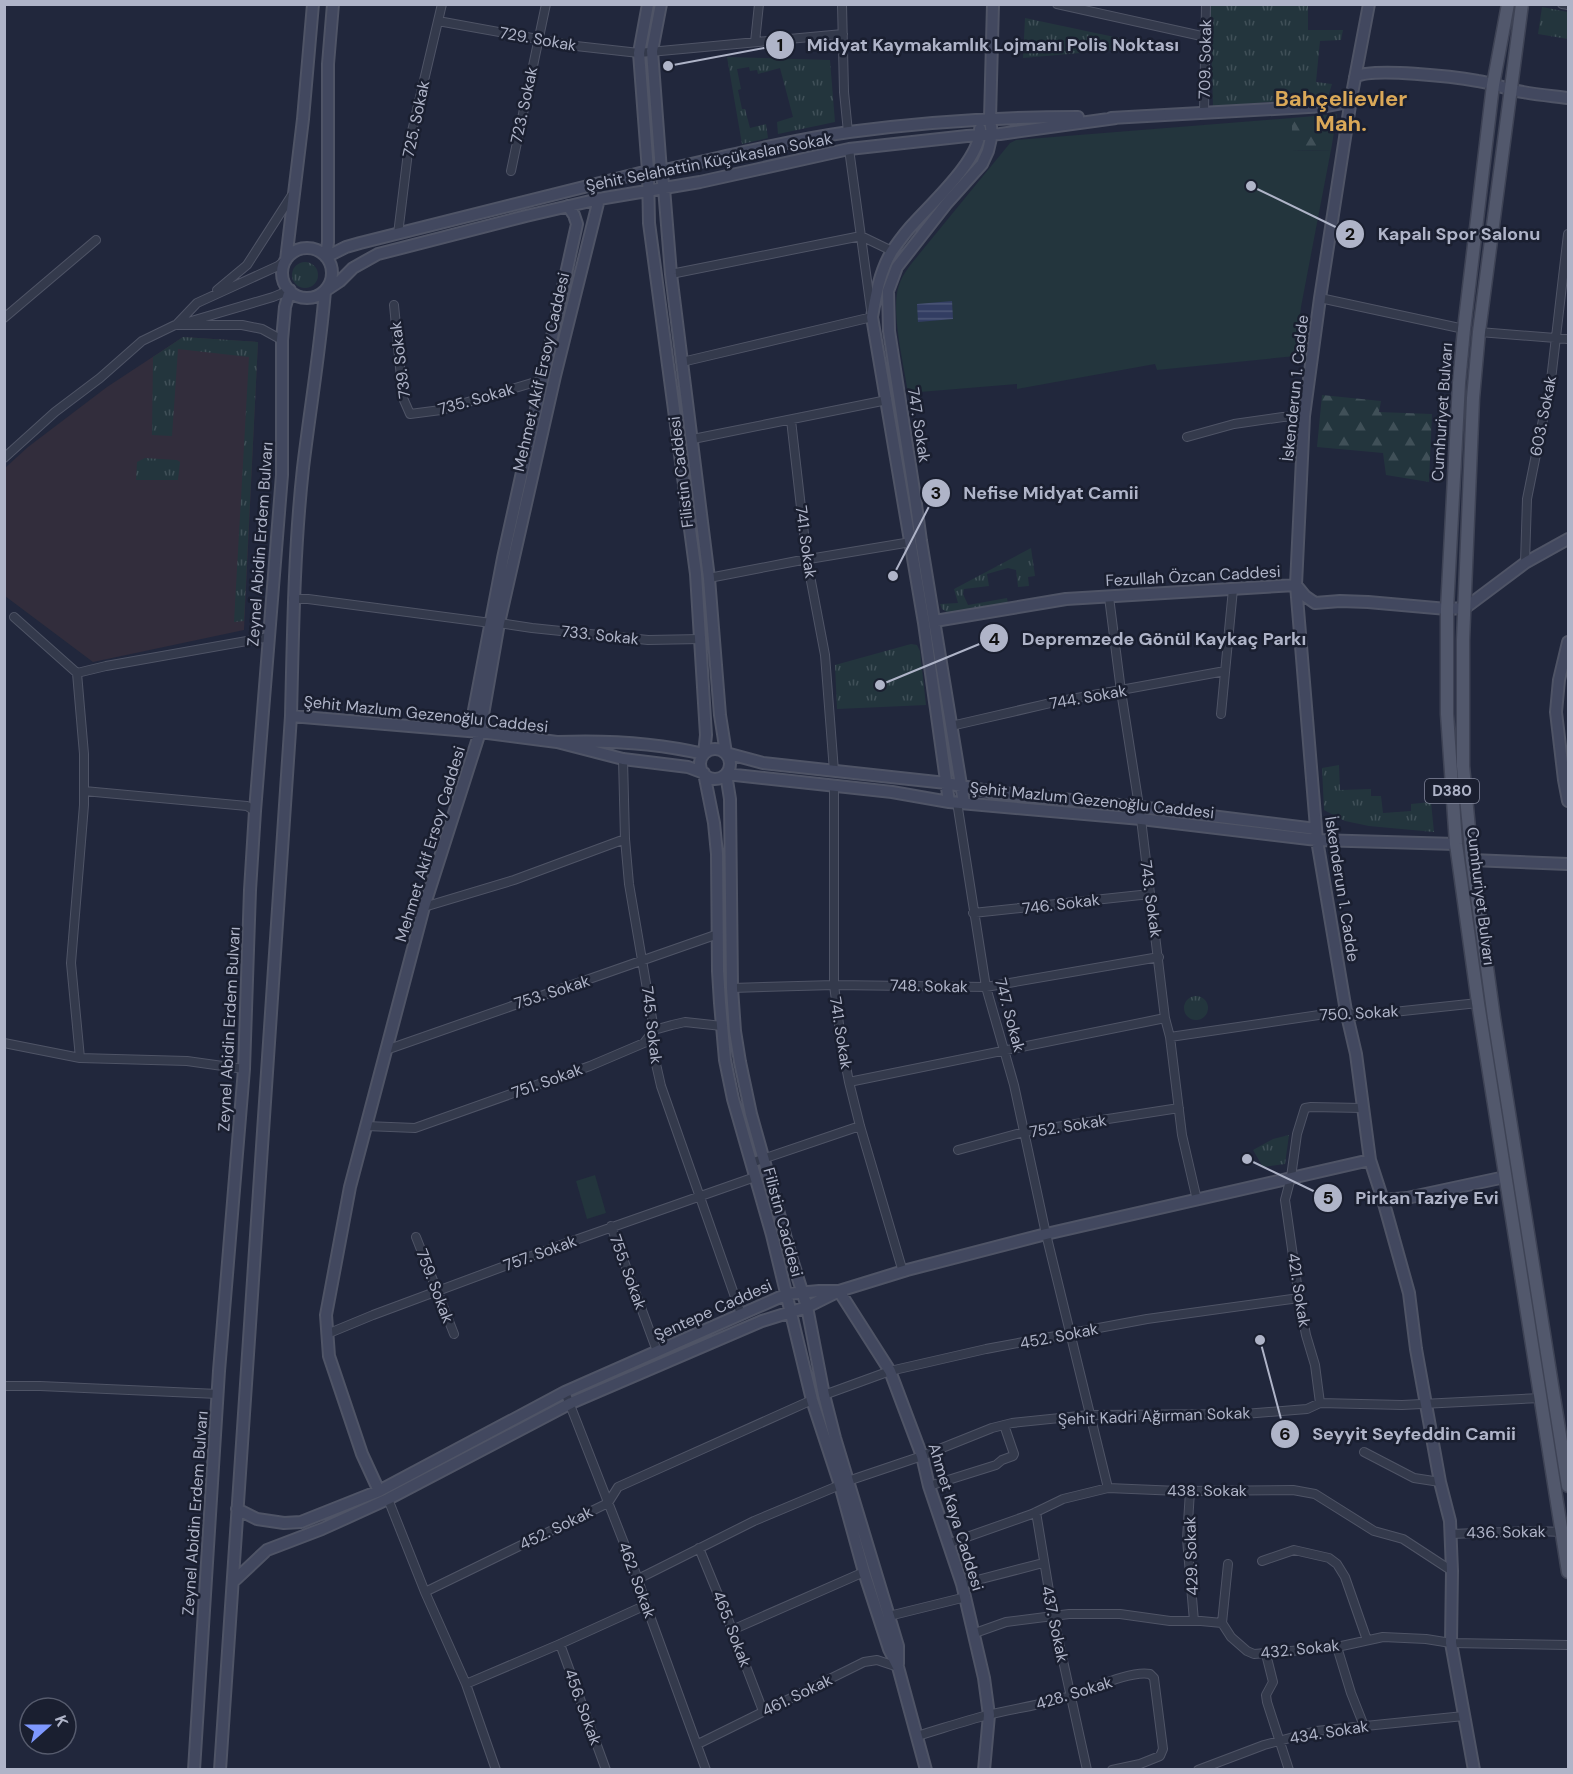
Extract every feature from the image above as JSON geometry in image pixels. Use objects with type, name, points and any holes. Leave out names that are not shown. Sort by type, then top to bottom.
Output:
[{"type":"main road","name":"Cumhuriyet Bulvarı","points":[[1508,4],[1493,85],[1459,383],[1447,609],[1447,714],[1456,844],[1478,1003],[1569,1572]]},
{"type":"main road","name":"Cumhuriyet Bulvarı","points":[[1522,4],[1479,332],[1473,398],[1463,640],[1463,766],[1472,860],[1502,1067],[1565,1447],[1569,1486]]},
{"type":"street","points":[[313,4],[303,119],[284,279],[290,290],[303,297],[311,298],[325,291]]},
{"type":"street","points":[[220,1770],[291,716],[293,599],[303,469],[316,380],[325,291],[332,278],[332,271],[326,257],[328,242],[328,64],[333,4]]},
{"type":"street","name":"725. Sokak","points":[[398,234],[409,144],[442,4]]},
{"type":"street","name":"723. Sokak","points":[[511,171],[546,4]]},
{"type":"street","points":[[648,4],[639,52],[649,190]]},
{"type":"street","points":[[661,4],[652,51],[664,188]]},
{"type":"street","points":[[755,42],[759,4]]},
{"type":"street","points":[[842,4],[844,92],[848,132]]},
{"type":"street","name":"747. Sokak","points":[[993,4],[985,119],[988,152],[982,164],[897,267],[888,291],[889,331],[961,786],[956,802],[986,987],[1014,1084],[1046,1234],[1108,1488]]},
{"type":"street","points":[[1057,4],[1206,37]]},
{"type":"street","name":"709. Sokak","points":[[1204,114],[1206,4]]},
{"type":"street","name":"İskenderun 1. Cadde","points":[[1369,4],[1351,99],[1304,416],[1296,585],[1316,835],[1346,1011],[1356,1054],[1370,1160],[1409,1293],[1416,1349],[1440,1482],[1450,1521],[1451,1643],[1474,1770]]},
{"type":"street","points":[[1562,4],[1569,6]]},
{"type":"street","name":"729. Sokak","points":[[438,21],[576,46],[639,52],[843,34]]},
{"type":"street","points":[[1355,77],[1368,73],[1396,72],[1479,81],[1511,90],[1569,98]]},
{"type":"street","name":"Şehit Selahattin Küçükaslan Sokak","points":[[326,257],[346,247],[648,171],[661,171],[848,132],[1016,117],[1116,118],[1326,106],[1351,99]]},
{"type":"street","name":"Şehit Selahattin Küçükaslan Sokak","points":[[325,291],[353,268],[378,254],[599,199],[791,163],[849,149],[986,135],[1116,118]]},
{"type":"street","points":[[873,316],[879,279],[892,251],[913,224],[952,183],[986,135]]},
{"type":"street","points":[[849,149],[873,316],[924,623],[946,783],[956,802]]},
{"type":"street","name":"Filistin Caddesi","points":[[664,188],[671,274],[709,578],[720,715],[726,753]]},
{"type":"street","name":"Filistin Caddesi","points":[[649,190],[649,223],[694,551],[706,735],[704,754]]},
{"type":"street","points":[[208,298],[248,265],[295,191]]},
{"type":"street","name":"Mehmet Akif Ersoy Caddesi","points":[[379,1491],[362,1454],[329,1356],[326,1315],[350,1187],[424,907],[475,732],[495,623],[599,199]]},
{"type":"street","points":[[495,623],[542,380],[577,224],[567,206]]},
{"type":"street","name":"603. Sokak","points":[[1526,563],[1527,499],[1551,380],[1569,234]]},
{"type":"street","points":[[671,274],[861,237],[892,251]]},
{"type":"street","points":[[4,318],[96,240]]},
{"type":"street","points":[[176,325],[196,303],[278,266],[291,254],[305,248],[313,249],[326,257]]},
{"type":"street","points":[[4,458],[55,412],[100,378],[142,341],[176,325],[290,290]]},
{"type":"street","name":"Zeynel Abidin Erdem Bulvarı","points":[[194,1770],[218,1394],[244,1069],[255,811],[282,475],[282,340],[285,307],[290,290]]},
{"type":"street","points":[[1320,298],[1464,329]]},
{"type":"street","name":"739. Sokak","points":[[394,305],[403,398],[410,414]]},
{"type":"street","points":[[682,362],[873,316]]},
{"type":"street","points":[[176,325],[242,325],[262,329],[282,340]]},
{"type":"street","points":[[1479,332],[1569,339]]},
{"type":"street","name":"735. Sokak","points":[[410,414],[441,410],[542,380]]},
{"type":"street","points":[[693,439],[887,400]]},
{"type":"street","points":[[1187,437],[1234,424],[1304,416]]},
{"type":"street","name":"741. Sokak","points":[[791,420],[807,560],[825,655],[834,771]]},
{"type":"street","points":[[1465,608],[1526,563],[1569,540]]},
{"type":"street","points":[[709,578],[911,542]]},
{"type":"street","name":"Fezullah Özcan Caddesi","points":[[935,621],[1066,599],[1296,585],[1315,603],[1340,601],[1447,609],[1465,608]]},
{"type":"street","points":[[1221,714],[1233,589]]},
{"type":"street","name":"743. Sokak","points":[[1109,597],[1120,691],[1141,819],[1165,1018],[1170,1037],[1182,1135],[1197,1200]]},
{"type":"street","name":"733. Sokak","points":[[293,599],[648,640],[701,639]]},
{"type":"street","points":[[14,617],[77,673],[84,753],[84,791],[71,963],[80,1058]]},
{"type":"street","points":[[77,673],[269,638]]},
{"type":"street","points":[[1569,642],[1559,680],[1556,712],[1563,780],[1569,801]]},
{"type":"street","name":"744. Sokak","points":[[951,726],[1055,702],[1225,671]]},
{"type":"street","name":"Şehit Mazlum Gezenoğlu Caddesi","points":[[291,716],[475,732],[558,742],[623,759],[688,767],[704,773]]},
{"type":"street","name":"Şehit Mazlum Gezenoğlu Caddesi","points":[[558,742],[594,741],[682,748],[704,754]]},
{"type":"street","points":[[712,749],[726,753],[730,766],[726,774],[717,779],[707,776],[700,765],[704,754],[712,749]]},
{"type":"street","name":"Şehit Mazlum Gezenoğlu Caddesi","points":[[726,753],[763,763],[946,783],[993,792],[1139,807],[1316,835]]},
{"type":"street","name":"745. Sokak","points":[[623,759],[625,839],[629,884],[654,1030],[651,1042],[661,1086],[741,1314]]},
{"type":"street","name":"Filistin Caddesi","points":[[704,773],[714,823],[717,854],[718,972],[725,1060],[733,1099],[792,1312],[812,1400],[844,1483],[889,1616],[898,1646],[898,1667]]},
{"type":"street","name":"Filistin Caddesi","points":[[726,774],[730,799],[732,988],[740,1062],[763,1158],[807,1307],[824,1395],[864,1572],[889,1649],[898,1667],[926,1770]]},
{"type":"street","name":"Şehit Mazlum Gezenoğlu Caddesi","points":[[726,774],[892,792],[956,802],[1316,835],[1456,844]]},
{"type":"street","name":"741. Sokak","points":[[834,786],[834,985],[849,1082],[903,1272]]},
{"type":"street","points":[[84,791],[247,806],[255,811]]},
{"type":"street","points":[[424,907],[514,880],[625,839]]},
{"type":"street","points":[[1472,860],[1569,864]]},
{"type":"street","name":"746. Sokak","points":[[973,913],[1150,894]]},
{"type":"street","name":"753. Sokak","points":[[386,1050],[718,934]]},
{"type":"street","name":"748. Sokak","points":[[732,988],[834,985],[986,987],[1159,957]]},
{"type":"street","name":"750. Sokak","points":[[1170,1037],[1346,1011],[1356,1016],[1478,1003]]},
{"type":"street","points":[[849,1082],[1165,1018]]},
{"type":"street","name":"751. Sokak","points":[[366,1126],[415,1128],[590,1066],[644,1042],[654,1030],[685,1022],[722,1026]]},
{"type":"street","points":[[4,1043],[80,1058],[187,1062],[244,1069]]},
{"type":"street","name":"752. Sokak","points":[[958,1150],[1024,1132],[1179,1108]]},
{"type":"street","name":"421. Sokak","points":[[1320,1403],[1315,1365],[1299,1298],[1285,1200],[1297,1134],[1305,1108],[1362,1108]]},
{"type":"street","points":[[751,1162],[860,1126]]},
{"type":"street","name":"Şentepe Caddesi","points":[[237,1509],[257,1519],[291,1524],[301,1522],[379,1491],[566,1392],[787,1294],[839,1291],[1046,1234],[1370,1160]]},
{"type":"street","name":"757. Sokak","points":[[327,1334],[436,1291],[755,1177]]},
{"type":"street","points":[[1383,1200],[1407,1198],[1505,1177]]},
{"type":"street","name":"755. Sokak","points":[[611,1227],[657,1351]]},
{"type":"street","name":"759. Sokak","points":[[416,1237],[454,1334]]},
{"type":"street","points":[[234,1581],[267,1550],[388,1499],[571,1402],[762,1321],[807,1307],[839,1291]]},
{"type":"street","name":"Ahmet Kaya Caddesi","points":[[839,1291],[890,1371],[922,1456],[929,1486],[950,1543],[966,1597],[984,1678],[989,1715],[984,1770]]},
{"type":"street","name":"452. Sokak","points":[[824,1395],[890,1371],[986,1350],[1147,1319],[1299,1298]]},
{"type":"street","points":[[4,1386],[218,1394]]},
{"type":"street","name":"462. Sokak","points":[[566,1392],[638,1579],[706,1770]]},
{"type":"street","name":"Şehit Kadri Ağırman Sokak","points":[[638,1579],[754,1521],[844,1483],[1004,1425],[1089,1415],[1244,1414],[1307,1409],[1320,1403],[1402,1404],[1541,1398]]},
{"type":"street","name":"452. Sokak","points":[[425,1592],[608,1503],[618,1487],[812,1400]]},
{"type":"street","points":[[929,1486],[996,1465],[1013,1456],[1004,1425]]},
{"type":"street","points":[[1364,1452],[1414,1478],[1440,1482]]},
{"type":"street","name":"438. Sokak","points":[[950,1543],[1036,1512],[1063,1498],[1108,1488],[1190,1491],[1293,1490],[1316,1494],[1374,1531],[1403,1539],[1452,1571]]},
{"type":"street","name":"429. Sokak","points":[[1190,1491],[1187,1539],[1194,1621]]},
{"type":"street","points":[[388,1499],[425,1592],[466,1683],[496,1770]]},
{"type":"street","name":"437. Sokak","points":[[1036,1512],[1053,1615],[1087,1770]]},
{"type":"street","name":"436. Sokak","points":[[1450,1534],[1562,1532]]},
{"type":"street","name":"465. Sokak","points":[[699,1548],[763,1711]]},
{"type":"street","points":[[1262,1561],[1294,1550],[1329,1558],[1337,1564],[1345,1577],[1367,1640]]},
{"type":"street","points":[[962,1584],[1043,1563]]},
{"type":"street","points":[[975,1634],[1006,1622],[1053,1615],[1120,1614],[1170,1621],[1222,1623],[1228,1564]]},
{"type":"street","points":[[732,1630],[864,1572]]},
{"type":"street","points":[[889,1616],[966,1597]]},
{"type":"street","points":[[466,1683],[646,1605]]},
{"type":"street","name":"432. Sokak","points":[[1222,1623],[1232,1637],[1254,1654],[1337,1647],[1383,1637],[1451,1643],[1569,1645]]},
{"type":"street","name":"456. Sokak","points":[[560,1644],[606,1770]]},
{"type":"street","points":[[1337,1647],[1364,1726]]},
{"type":"street","points":[[1266,1654],[1273,1682],[1266,1695],[1289,1770]]},
{"type":"street","name":"461. Sokak","points":[[698,1744],[864,1662],[878,1660],[898,1667]]},
{"type":"street","name":"428. Sokak","points":[[917,1736],[989,1715],[1070,1696],[1128,1677],[1150,1674],[1154,1678],[1163,1749],[1160,1756],[1140,1764],[1112,1770]]},
{"type":"street","name":"434. Sokak","points":[[1198,1770],[1280,1740],[1316,1731],[1464,1716]]},
{"type":"shaded area","points":[[183,337],[258,342],[244,630],[93,662],[5,596],[5,468],[28,447],[107,387]]},
{"type":"green space","points":[[1210,5],[1308,5],[1308,30],[1343,30],[1341,40],[1320,41],[1316,82],[1332,84],[1328,97],[1213,107]]},
{"type":"green space","points":[[1542,7],[1568,12],[1568,39],[1538,34]]},
{"type":"green space","points":[[1025,18],[1139,44],[1137,48],[1023,58]]},
{"type":"green space","points":[[727,57],[830,60],[835,122],[778,134],[777,122],[793,117],[780,68],[758,74],[757,70],[750,71],[749,67],[737,69],[742,109],[745,109],[750,128],[766,124],[768,138],[742,144]]},
{"type":"green space","points":[[1337,114],[1331,150],[1291,151],[1292,118]]},
{"type":"green space","points":[[1292,118],[1292,151],[1331,150],[1301,307],[1296,356],[1157,370],[1155,364],[1017,389],[1017,384],[908,393],[897,323],[899,285],[905,272],[1010,143],[1016,140]]},
{"type":"green space","points":[[305,262],[314,266],[318,275],[314,284],[305,288],[296,284],[292,275],[296,266]]},
{"type":"green space","points":[[183,337],[258,342],[244,621],[234,622],[249,357],[178,349],[172,436],[152,435],[153,357]]},
{"type":"green space","points":[[1322,395],[1381,401],[1379,412],[1432,414],[1429,482],[1386,475],[1383,453],[1317,447]]},
{"type":"green space","points":[[145,458],[180,462],[178,480],[136,480],[137,462]]},
{"type":"green space","points":[[1031,548],[1035,576],[1028,577],[1029,586],[1018,587],[1016,570],[1008,568],[987,574],[989,586],[964,589],[963,594],[968,605],[1007,598],[1008,604],[950,614],[942,609],[940,604],[958,603],[954,589]]},
{"type":"green space","points":[[911,644],[917,645],[920,651],[926,705],[837,709],[835,665]]},
{"type":"green space","points":[[1339,765],[1340,790],[1371,789],[1371,796],[1381,796],[1383,813],[1411,811],[1411,804],[1431,802],[1434,832],[1369,826],[1345,821],[1324,810],[1322,768]]},
{"type":"green space","points":[[1196,996],[1205,999],[1208,1008],[1205,1017],[1196,1020],[1187,1017],[1184,1008],[1187,999]]},
{"type":"green space","points":[[1289,1135],[1285,1164],[1263,1167],[1253,1150],[1273,1139]]},
{"type":"green space","points":[[595,1175],[606,1213],[587,1219],[576,1181]]},
{"type":"water","points":[[952,301],[953,319],[918,322],[917,304]]},
{"type":"place","name":"Midyat Kaymakamlık Lojmanı Polis Noktası","points":[[668,66]]},
{"type":"place","name":"Kapalı Spor Salonu","points":[[1251,186]]},
{"type":"place","name":"Nefise Midyat Camii","points":[[893,576]]},
{"type":"place","name":"Depremzede Gönül Kaykaç Parkı","points":[[880,685]]},
{"type":"place","name":"Pirkan Taziye Evi","points":[[1247,1159]]},
{"type":"place","name":"Seyyit Seyfeddin Camii","points":[[1260,1340]]},
{"type":"district","name":"Bahçelievler Mah.","points":[[1341,110]]}]
